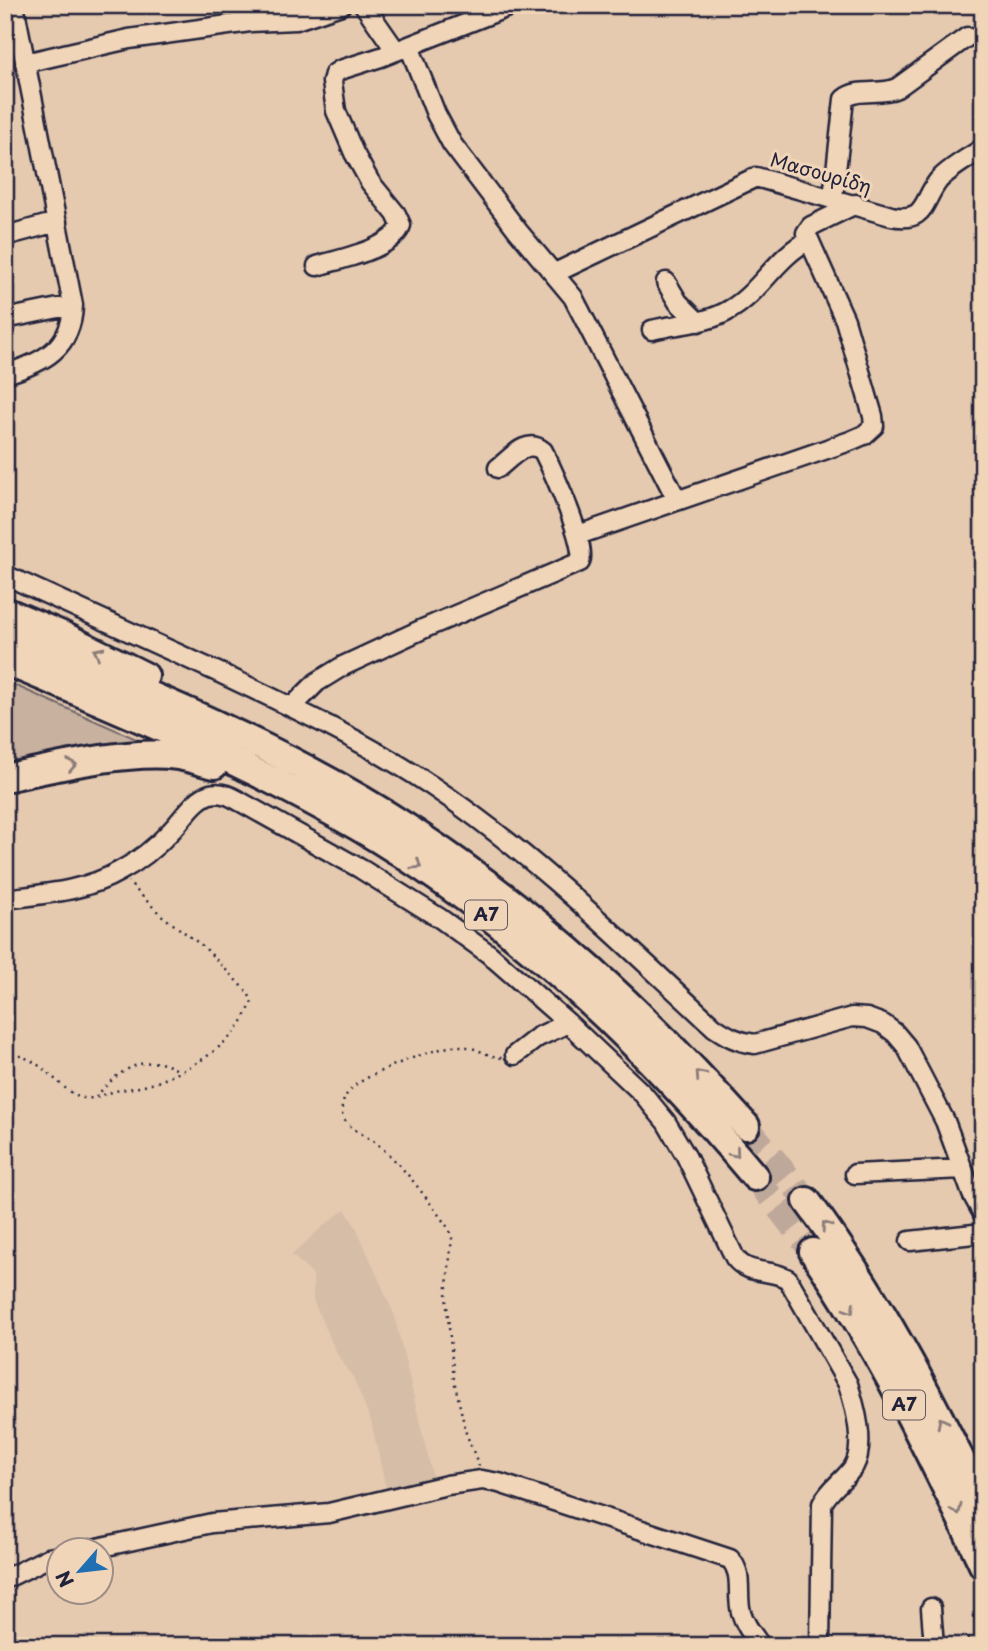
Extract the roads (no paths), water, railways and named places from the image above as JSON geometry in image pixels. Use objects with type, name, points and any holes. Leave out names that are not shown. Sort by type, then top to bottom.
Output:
[{"type":"highway","points":[[5,611],[117,661],[338,780],[365,817]]},
{"type":"highway","name":"Α7","points":[[5,635],[235,733],[365,817],[410,860],[474,905],[576,989],[673,1083],[755,1177]]},
{"type":"highway","name":"Α7","points":[[5,661],[263,776],[365,817],[414,832],[479,878],[562,943],[655,1028],[746,1126]]},
{"type":"highway","points":[[5,778],[130,757],[176,756],[220,767],[365,817]]},
{"type":"highway","name":"Α7","points":[[807,1201],[854,1267],[890,1325],[983,1505]]},
{"type":"highway","name":"Α7","points":[[813,1252],[891,1379],[983,1565]]},
{"type":"street","points":[[250,22],[277,5]]},
{"type":"street","points":[[25,63],[129,39],[250,22],[296,20],[341,5]]},
{"type":"street","points":[[364,5],[402,49],[452,144],[518,231],[568,289],[677,500]]},
{"type":"street","points":[[317,266],[376,246],[396,235],[400,227],[396,214],[370,182],[354,153],[336,111],[332,82],[334,74],[340,69],[402,49],[506,7]]},
{"type":"street","points":[[5,374],[40,361],[52,353],[70,327],[74,304],[25,63],[12,17]]},
{"type":"street","points":[[833,198],[844,98],[852,94],[887,92],[897,88],[967,37]]},
{"type":"street","name":"Μασουρίδη","points":[[555,273],[759,177],[894,216],[915,214],[924,208],[941,178],[983,148]]},
{"type":"street","points":[[578,535],[850,441],[864,435],[874,426],[848,328],[806,233],[809,228],[856,204]]},
{"type":"street","points":[[5,236],[57,222]]},
{"type":"street","points":[[652,330],[712,319],[735,307],[788,254],[809,240]]},
{"type":"street","points":[[666,282],[678,302],[698,322]]},
{"type":"street","points":[[5,319],[74,304]]},
{"type":"street","points":[[292,707],[317,682],[343,666],[580,562],[583,556],[578,535],[550,466],[540,449],[533,445],[526,446],[498,468]]},
{"type":"street","points":[[5,575],[292,707],[383,755],[477,817],[575,898],[726,1036],[755,1044],[852,1017],[867,1018],[883,1024],[895,1032],[916,1064],[946,1121],[983,1214]]},
{"type":"street","points":[[5,900],[94,884],[118,873],[155,845],[195,804],[208,795],[221,793],[231,796],[415,902],[489,954],[568,1023],[643,1094],[660,1114],[686,1156],[734,1258],[747,1269],[772,1272],[788,1279],[848,1384],[859,1447],[854,1465],[827,1494],[822,1504],[820,1646]]},
{"type":"street","points":[[515,1055],[538,1037],[568,1023]]},
{"type":"street","points":[[855,1174],[963,1169]]},
{"type":"street","points":[[910,1241],[983,1233]]},
{"type":"street","points":[[116,1543],[212,1523],[329,1513],[447,1485],[482,1480],[499,1483],[730,1559],[739,1577],[741,1611],[748,1629],[761,1646]]},
{"type":"street","points":[[5,1579],[46,1559]]},
{"type":"street","points":[[931,1608],[934,1646]]},
{"type":"tunnel","points":[[746,1126],[807,1201]]},
{"type":"tunnel","points":[[755,1177],[813,1252]]}]
